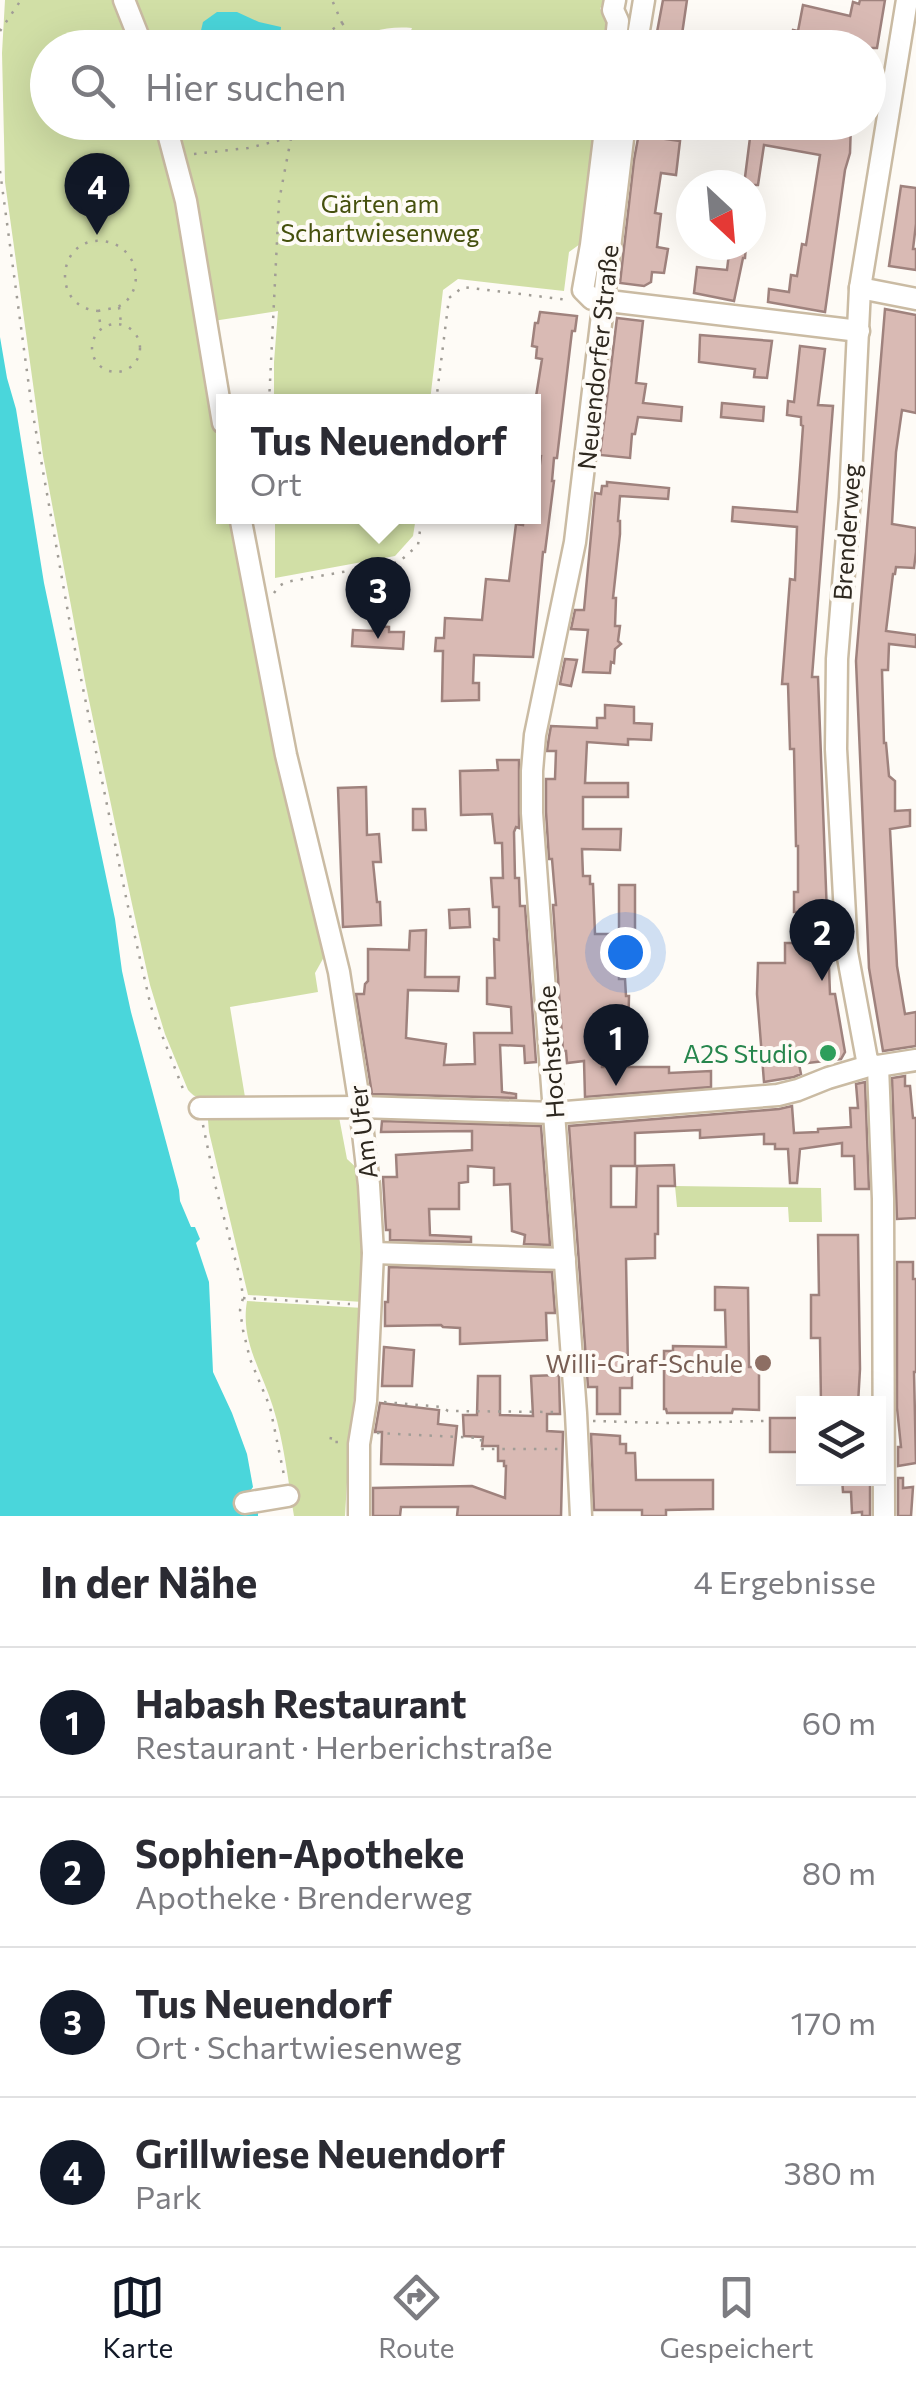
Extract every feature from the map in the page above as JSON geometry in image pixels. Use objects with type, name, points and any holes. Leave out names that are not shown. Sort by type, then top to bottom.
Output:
[{"type":"street","points":[[124,0],[136,30]]},
{"type":"street","points":[[614,0],[617,30]]},
{"type":"street","points":[[639,30],[644,0]]},
{"type":"street","name":"Brenderweg","points":[[886,125],[906,0]]},
{"type":"street","points":[[169,140],[186,201],[218,394]]},
{"type":"street","points":[[604,140],[583,290],[597,300],[859,331]]},
{"type":"street","name":"Neuendorfer Straße","points":[[565,590],[586,458],[597,300],[622,140]]},
{"type":"street","name":"Brenderweg","points":[[884,140],[860,288],[850,498],[837,659],[836,750],[847,952],[864,1048],[867,1060],[875,1065],[884,1199],[884,1516]]},
{"type":"street","points":[[860,288],[916,298]]},
{"type":"street","name":"Am Ufer","points":[[242,524],[261,593],[286,755],[339,972],[360,1107],[372,1252],[366,1401],[358,1444],[359,1516]]},
{"type":"street","name":"Hochstraße","points":[[565,590],[536,735],[532,814],[577,1417],[580,1516]]},
{"type":"street","points":[[200,1108],[360,1107],[554,1113],[778,1095],[875,1065],[916,1060]]},
{"type":"street","points":[[372,1252],[565,1259]]},
{"type":"street","points":[[245,1503],[288,1496]]},
{"type":"path","points":[[0,31],[21,0]]},
{"type":"path","points":[[332,0],[348,30]]},
{"type":"path","points":[[331,30],[342,22]]},
{"type":"path","points":[[174,156],[282,140]]},
{"type":"path","points":[[269,394],[278,202],[291,140]]},
{"type":"path","points":[[0,171],[45,490],[127,902],[151,1007],[186,1096],[200,1108],[241,1281],[243,1330],[270,1408],[288,1496]]},
{"type":"path","points":[[94,241],[106,241],[117,244],[133,261],[135,284],[131,295],[118,307],[98,311],[79,305],[66,286],[64,274],[74,252],[94,241]]},
{"type":"path","points":[[437,394],[449,298],[463,287],[597,300]]},
{"type":"path","points":[[118,307],[122,324]]},
{"type":"path","points":[[98,311],[102,328]]},
{"type":"path","points":[[122,324],[133,330],[140,346],[136,362],[122,372],[107,372],[92,355],[92,340],[102,328],[122,324]]},
{"type":"path","points":[[261,593],[274,591],[286,582],[399,562],[418,545],[421,524]]},
{"type":"path","points":[[243,1298],[371,1305]]},
{"type":"path","points":[[366,1401],[442,1407],[448,1411],[666,1424],[764,1421]]},
{"type":"path","points":[[361,1433],[481,1438],[481,1449],[578,1450]]},
{"type":"green space","points":[[5,0],[114,0],[127,30],[30,30],[30,140],[160,140],[176,200],[216,434],[216,524],[231,524],[280,770],[324,957],[315,973],[318,992],[230,1007],[245,1097],[207,1100],[188,1090],[150,985],[86,686],[43,456],[5,182]]},
{"type":"green space","points":[[132,0],[604,0],[600,9],[614,19],[612,30],[143,30]]},
{"type":"green space","name":"Gärten am Schartwiesenweg","points":[[176,140],[599,140],[587,239],[569,252],[564,291],[458,279],[443,290],[431,394],[274,394],[278,311],[213,321]]},
{"type":"green space","points":[[275,524],[415,524],[413,536],[395,556],[275,578]]},
{"type":"green space","points":[[211,1116],[339,1117],[347,1159],[361,1172],[363,1302],[248,1295],[209,1132]]},
{"type":"green space","points":[[675,1186],[821,1188],[822,1222],[789,1222],[788,1207],[677,1207]]},
{"type":"green space","points":[[247,1301],[363,1308],[345,1516],[294,1516],[277,1420],[249,1343]]},
{"type":"water","points":[[217,12],[237,12],[281,30],[201,30],[203,22]]},
{"type":"water","points":[[0,337],[16,409],[44,583],[115,919],[122,971],[180,1201],[200,1239],[196,1243],[209,1282],[213,1372],[247,1454],[253,1487],[244,1500],[248,1511],[258,1516],[0,1516]]},
{"type":"building","points":[[663,0],[687,0],[683,30],[657,30]]},
{"type":"building","points":[[860,0],[885,0],[880,30],[798,30],[803,5],[850,16],[853,2],[859,4]]},
{"type":"building","points":[[638,140],[680,141],[676,175],[661,173],[655,213],[661,214],[657,247],[668,249],[664,273],[652,272],[651,282],[644,286],[620,283]]},
{"type":"building","points":[[750,140],[850,140],[825,312],[768,302],[769,289],[789,292],[791,275],[797,276],[802,244],[806,245],[820,155],[764,145],[760,170],[746,170]]},
{"type":"building","points":[[901,186],[916,188],[916,270],[889,266]]},
{"type":"building","points":[[728,260],[743,260],[734,301],[694,293],[697,267],[727,270]]},
{"type":"building","points":[[885,309],[916,315],[916,413],[902,410],[892,524],[916,528],[916,552],[914,568],[896,567],[893,574],[886,631],[916,635],[916,647],[889,644],[888,670],[882,670],[884,743],[889,776],[895,781],[895,811],[910,810],[910,826],[890,829],[897,966],[905,1014],[916,1012],[916,1046],[883,1051],[869,968],[856,661]]},
{"type":"building","points":[[540,312],[577,316],[554,458],[533,657],[474,655],[473,683],[479,683],[479,700],[442,701],[443,651],[435,651],[436,638],[444,638],[445,618],[482,620],[486,579],[509,581],[516,524],[541,524],[541,394],[536,394],[542,359],[536,358],[537,347],[532,346]]},
{"type":"building","points":[[617,318],[643,321],[636,383],[646,384],[643,403],[682,407],[681,421],[638,417],[630,458],[600,455]]},
{"type":"building","points":[[700,335],[772,341],[767,378],[754,377],[755,369],[699,362]]},
{"type":"building","points":[[800,346],[825,349],[818,405],[833,406],[812,677],[818,677],[830,994],[835,994],[845,1052],[841,1059],[799,1064],[801,1074],[794,1077],[764,1082],[758,963],[785,963],[785,943],[798,943],[800,912],[794,912],[798,846],[794,749],[790,749],[788,684],[782,684],[790,579],[795,580],[797,527],[732,521],[733,507],[797,512],[803,426],[801,417],[787,415],[788,401],[794,402]]},
{"type":"building","points":[[722,403],[764,407],[763,421],[721,417]]},
{"type":"building","points":[[607,482],[669,488],[668,499],[620,496],[613,598],[621,644],[615,649],[610,673],[583,672],[588,630],[571,629],[575,610],[584,610],[595,493],[601,494]]},
{"type":"building","points":[[373,626],[404,632],[403,649],[352,646],[353,630],[373,631]]},
{"type":"building","points":[[565,659],[577,660],[571,686],[560,684]]},
{"type":"building","points":[[605,705],[634,707],[634,723],[652,724],[651,740],[628,739],[628,745],[587,742],[585,783],[628,783],[628,797],[583,797],[583,829],[621,829],[620,850],[582,849],[583,876],[590,876],[593,884],[595,934],[618,934],[619,979],[625,979],[629,996],[628,1036],[601,1037],[602,1067],[669,1067],[669,1073],[711,1071],[711,1087],[585,1097],[584,1061],[567,1063],[563,1051],[556,905],[546,812],[546,779],[555,779],[556,751],[547,751],[551,726],[597,728],[597,718],[605,718]]},
{"type":"building","points":[[497,760],[519,760],[515,878],[519,878],[520,906],[525,906],[536,1062],[525,1063],[524,1046],[500,1045],[502,1092],[516,1094],[516,1098],[372,1094],[356,994],[364,994],[368,981],[368,949],[409,950],[410,931],[426,930],[425,977],[459,977],[458,991],[408,990],[406,1038],[446,1044],[444,1065],[475,1064],[474,1033],[512,1033],[511,1007],[487,1004],[487,978],[495,978],[494,939],[499,940],[499,907],[493,907],[491,878],[503,878],[502,843],[495,843],[492,814],[461,815],[460,771],[498,770]]},
{"type":"building","points":[[366,787],[367,835],[379,834],[381,862],[373,862],[381,925],[343,927],[338,788]]},
{"type":"building","points":[[413,809],[425,809],[426,830],[413,830]]},
{"type":"building","points":[[619,885],[635,885],[635,942],[619,942]]},
{"type":"building","points":[[469,909],[470,927],[450,928],[449,910]]},
{"type":"building","points":[[905,1076],[916,1118],[916,1218],[897,1219],[892,1078]]},
{"type":"building","points":[[865,1082],[869,1189],[855,1189],[854,1156],[842,1156],[842,1143],[800,1149],[797,1183],[790,1183],[788,1149],[764,1144],[764,1134],[700,1138],[700,1130],[635,1133],[635,1166],[611,1166],[611,1207],[636,1207],[637,1166],[674,1165],[675,1186],[658,1186],[655,1258],[626,1259],[628,1370],[632,1372],[632,1388],[620,1388],[620,1414],[597,1414],[597,1387],[588,1387],[569,1126],[792,1106],[794,1133],[818,1132],[851,1127],[850,1108],[858,1108],[856,1084]]},
{"type":"building","points":[[382,1121],[541,1126],[550,1245],[524,1244],[525,1235],[512,1231],[510,1184],[494,1185],[494,1168],[468,1166],[468,1182],[459,1183],[459,1209],[429,1209],[430,1235],[471,1237],[471,1242],[390,1240],[383,1177],[397,1177],[396,1155],[472,1150],[472,1131],[381,1132]]},
{"type":"building","points":[[818,1235],[858,1235],[858,1396],[821,1396],[820,1338],[811,1338],[811,1295],[819,1295]]},
{"type":"building","points":[[897,1262],[913,1262],[916,1279],[916,1463],[898,1466],[901,1447],[897,1408]]},
{"type":"building","points":[[389,1267],[552,1272],[555,1313],[546,1313],[547,1340],[460,1344],[460,1328],[385,1326]]},
{"type":"building","points":[[715,1287],[748,1288],[749,1367],[759,1367],[759,1410],[667,1413],[664,1351],[673,1351],[673,1346],[726,1347],[725,1310],[715,1310]]},
{"type":"building","points":[[384,1347],[414,1350],[412,1386],[382,1386]]},
{"type":"building","points":[[559,1375],[560,1414],[547,1414],[547,1431],[563,1432],[561,1516],[457,1516],[458,1507],[401,1507],[400,1516],[373,1516],[373,1488],[472,1486],[505,1498],[506,1466],[504,1461],[498,1461],[498,1446],[482,1446],[483,1437],[464,1436],[463,1415],[477,1415],[478,1376],[500,1376],[500,1415],[533,1416],[531,1376]]},
{"type":"building","points":[[380,1403],[439,1410],[438,1424],[457,1426],[453,1465],[381,1464],[382,1432],[375,1432]]},
{"type":"building","points":[[770,1418],[796,1418],[796,1452],[770,1452]]},
{"type":"building","points":[[591,1434],[620,1436],[626,1453],[635,1453],[636,1480],[713,1480],[713,1509],[666,1510],[666,1516],[642,1516],[642,1510],[594,1510]]},
{"type":"building","points":[[898,1478],[903,1478],[903,1488],[913,1487],[911,1516],[898,1516]]},
{"type":"building","points":[[843,1486],[870,1486],[870,1516],[852,1513],[851,1492],[843,1492]]},
{"type":"place","name":"Grillwiese Neuendorf","points":[[97,235]]},
{"type":"place","name":"Tus Neuendorf","points":[[378,639]]},
{"type":"place","name":"Sophien-Apotheke","points":[[822,981]]},
{"type":"place","name":"A2S Studio","points":[[828,1053]]},
{"type":"place","name":"Habash Restaurant","points":[[616,1086]]},
{"type":"place","name":"Willi-Graf-Schule","points":[[763,1363]]}]
